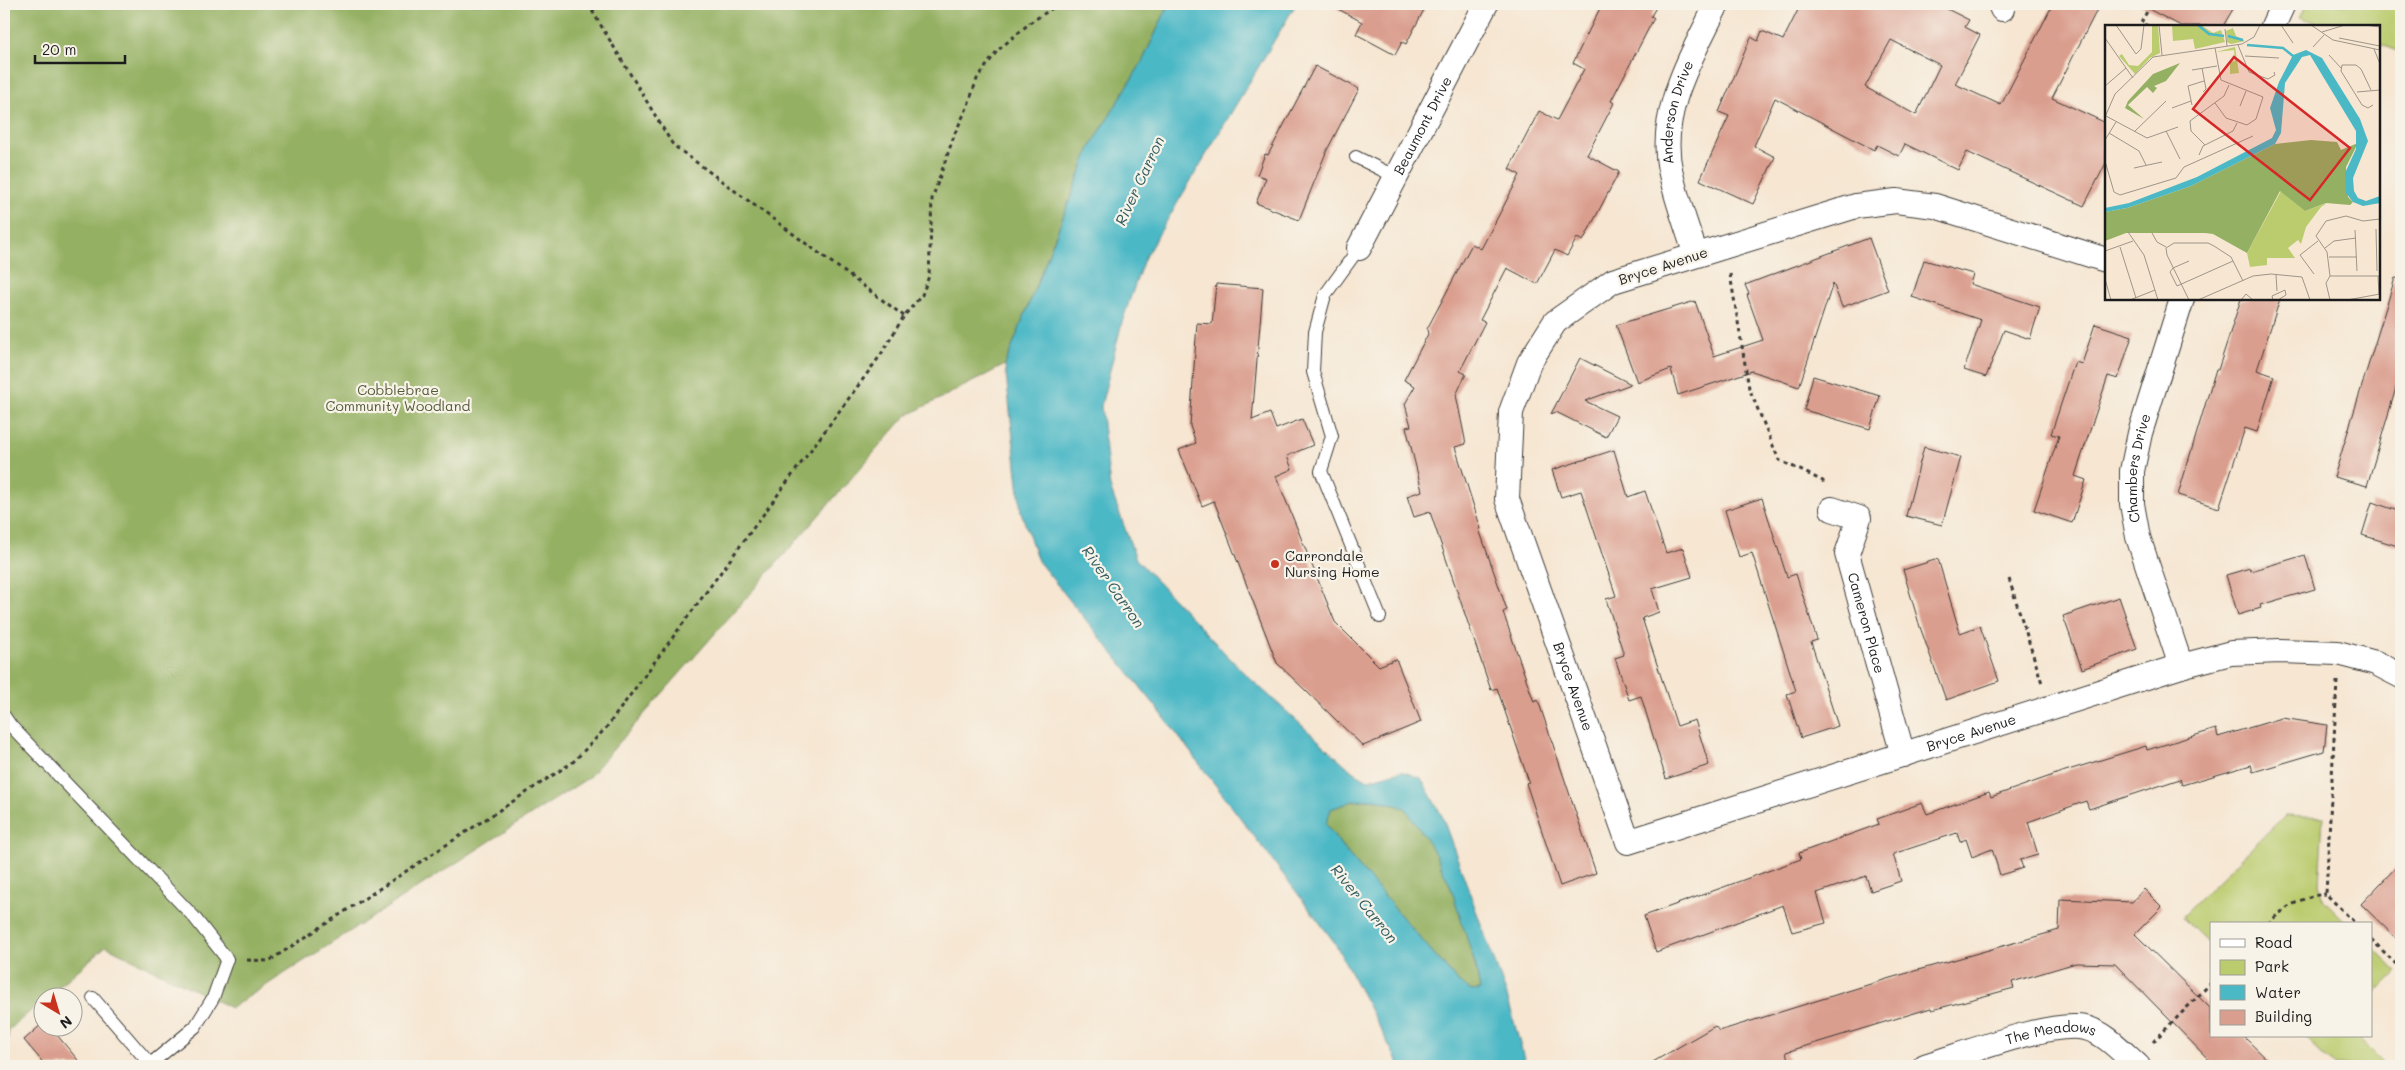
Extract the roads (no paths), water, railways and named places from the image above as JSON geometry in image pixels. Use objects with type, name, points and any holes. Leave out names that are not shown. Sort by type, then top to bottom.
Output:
[{"type":"street","name":"Beaumont Drive","points":[[1359,248],[1486,4]]},
{"type":"street","name":"Anderson Drive","points":[[1696,255],[1670,172],[1667,133],[1673,102],[1717,4]]},
{"type":"street","points":[[2273,25],[2282,4]]},
{"type":"street","name":"Bryce Avenue","points":[[2105,260],[1936,206],[1896,201],[1856,206],[1613,281],[1555,322],[1529,362],[1511,412],[1507,499],[1628,842],[2181,666],[2231,653],[2280,651],[2338,653],[2376,663],[2401,676]]},
{"type":"street","name":"Chambers Drive","points":[[2181,666],[2138,537],[2132,496],[2132,471],[2140,433],[2182,300]]},
{"type":"street","name":"Cameron Place","points":[[1832,509],[1859,518],[1847,554],[1903,755]]},
{"type":"street","name":"The Meadows","points":[[1925,1066],[2044,1030],[2067,1026],[2087,1028],[2108,1040],[2135,1064]]},
{"type":"lane","points":[[1356,157],[1396,177]]},
{"type":"lane","points":[[1359,248],[1325,295],[1315,332],[1313,372],[1332,436],[1321,471],[1380,617]]},
{"type":"lane","points":[[4,716],[11,726],[194,917],[228,959],[214,998],[194,1027],[149,1065],[93,998]]},
{"type":"water","name":"River Carron","points":[[1169,4],[1296,4],[1144,259],[1122,322],[1101,406],[1110,487],[1136,559],[1241,670],[1351,770],[1368,780],[1401,771],[1421,778],[1442,816],[1507,996],[1526,1066],[1400,1066],[1335,943],[1154,704],[1038,561],[1021,512],[1005,365],[1090,148],[1142,62]],"holes":[[[1375,799],[1405,808],[1432,848],[1450,885],[1476,967],[1480,990],[1472,991],[1458,982],[1343,848],[1326,824],[1331,809],[1353,801]]]},
{"type":"place","name":"Carrondale Nursing Home","points":[[1275,564]]},
{"type":"park label","name":"Cobblebrae Community Woodland","points":[[398,398]]}]
